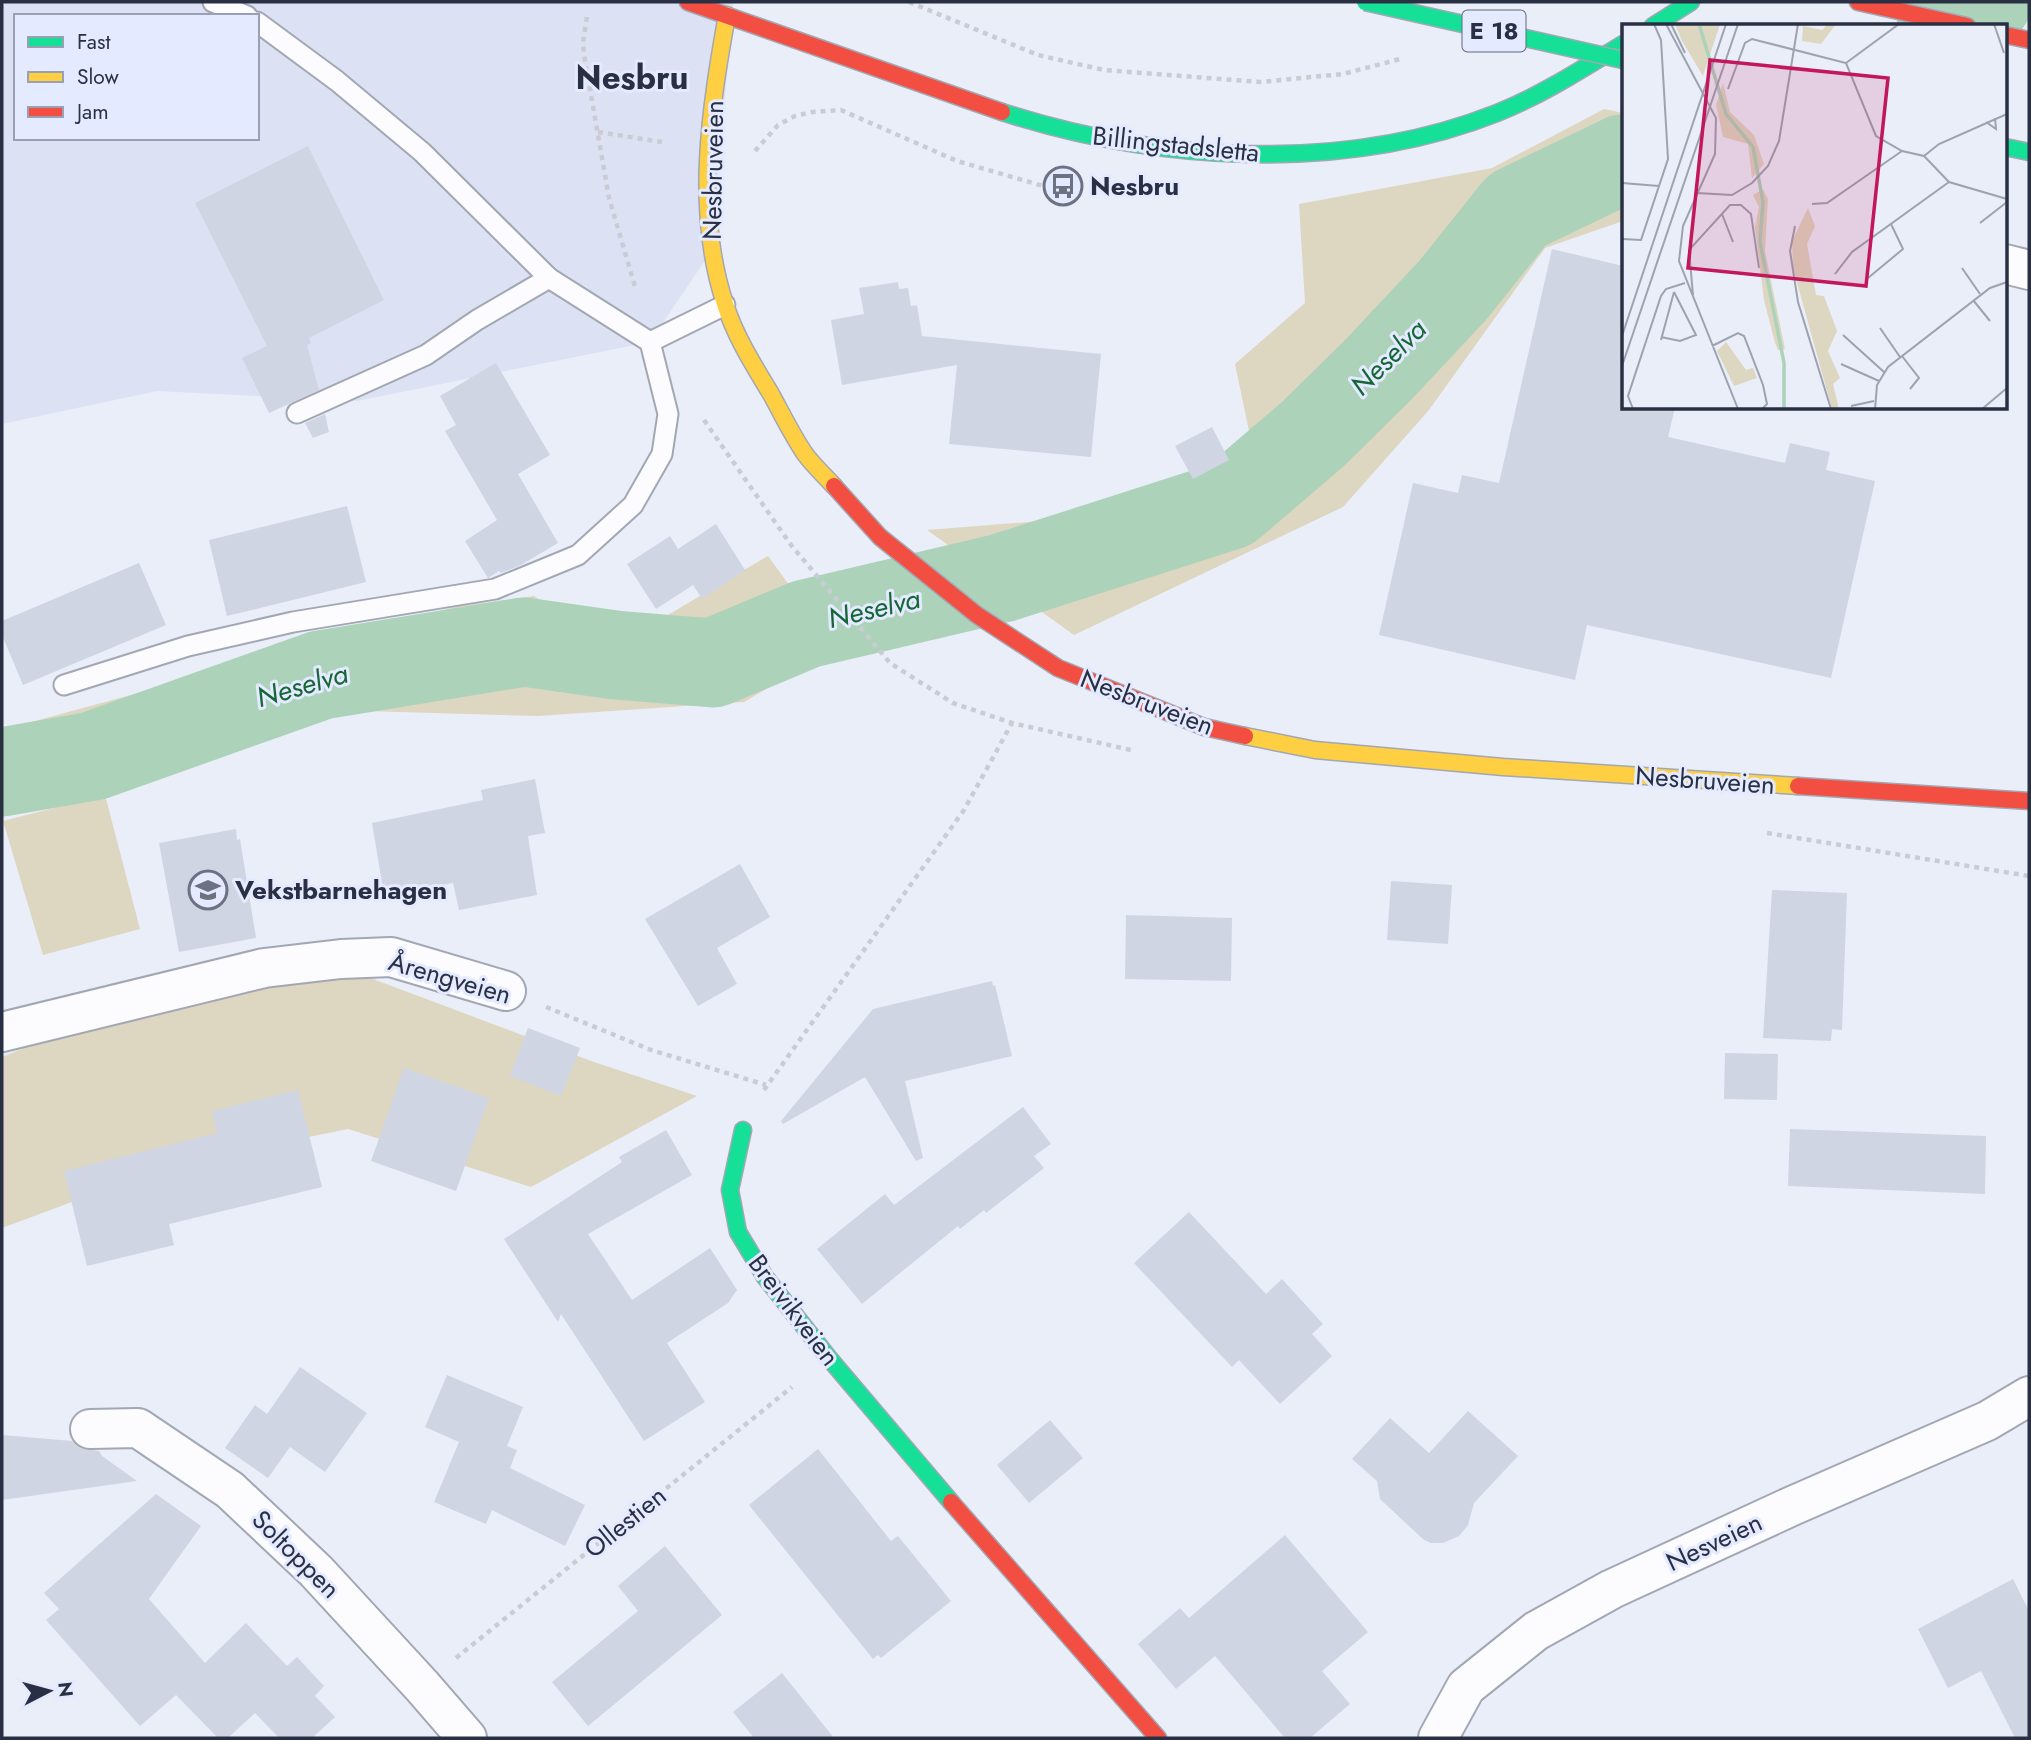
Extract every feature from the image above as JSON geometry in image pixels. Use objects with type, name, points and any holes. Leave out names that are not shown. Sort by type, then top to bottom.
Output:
[{"type":"main road","name":"Billingstadsletta","points":[[688,2],[934,90],[1067,131],[1158,146],[1261,154],[1327,151],[1386,142],[1478,120],[1555,86],[1622,45]]},
{"type":"main road","name":"E 18","points":[[1365,2],[1622,60]]},
{"type":"main road","points":[[1656,24],[1691,2]]},
{"type":"main road","points":[[1858,2],[1958,24]]},
{"type":"main road","name":"Nesbruveien","points":[[727,15],[711,106],[708,204],[712,250],[725,305],[747,354],[806,455],[880,537],[977,615],[1058,668],[1204,727],[1315,750],[1503,767],[2029,800]]},
{"type":"main road","points":[[2007,35],[2029,40]]},
{"type":"main road","points":[[2007,147],[2029,152]]},
{"type":"main road","name":"Breivikveien","points":[[743,1130],[730,1190],[738,1232],[765,1277],[828,1357],[1068,1638],[1158,1738]]},
{"type":"street","points":[[2007,264],[2029,270]]},
{"type":"street","name":"Årengveien","points":[[2,1032],[264,968],[341,959],[391,957],[506,991]]},
{"type":"street","name":"Nesveien","points":[[1437,1738],[1466,1687],[1536,1631],[1612,1589],[1792,1506],[1987,1421],[2029,1396]]},
{"type":"street","name":"Soltoppen","points":[[90,1429],[138,1428],[230,1490],[316,1572],[467,1738]]},
{"type":"lane","points":[[213,2],[242,14]]},
{"type":"lane","points":[[64,685],[188,646],[293,622],[495,589],[578,555],[633,505],[662,454],[668,414],[650,342],[549,278],[422,152],[337,81],[259,23]]},
{"type":"lane","points":[[298,413],[426,355],[477,320],[549,278]]},
{"type":"lane","points":[[650,342],[725,305]]},
{"type":"path","points":[[909,2],[1038,55],[1104,70],[1260,82],[1343,74],[1404,58]]},
{"type":"path","points":[[587,17],[583,42],[609,198],[650,342]]},
{"type":"path","points":[[753,156],[757,147],[778,125],[795,116],[841,110],[957,161],[1057,190]]},
{"type":"path","points":[[598,132],[662,142]]},
{"type":"path","points":[[697,410],[792,545],[890,663],[953,703],[1012,723],[964,810],[766,1085],[743,1130]]},
{"type":"path","points":[[1755,831],[2029,876]]},
{"type":"path","name":"Årengveien","points":[[506,991],[651,1050],[766,1085]]},
{"type":"path","name":"Ollestien","points":[[422,1686],[828,1357]]},
{"type":"shaded area","points":[[2,2],[733,2],[712,250],[650,342],[357,401],[157,391],[2,424]]},
{"type":"shaded area","points":[[1604,109],[1622,113],[1622,221],[1545,248],[1429,410],[1343,507],[1074,635],[927,530],[1080,518],[1206,487],[1254,455],[1235,364],[1305,303],[1299,204],[1492,168]]},
{"type":"shaded area","points":[[768,556],[835,648],[744,702],[538,716],[330,710],[234,729],[96,787],[2,804],[2,730],[458,606],[534,596],[556,611],[604,614],[656,622]]},
{"type":"shaded area","points":[[105,795],[140,929],[43,955],[3,821]]},
{"type":"shaded area","points":[[268,974],[365,976],[594,1062],[697,1096],[531,1187],[348,1129],[174,1164],[2,1228],[2,1057],[105,1015]]},
{"type":"building","points":[[308,146],[384,300],[309,338],[311,343],[307,345],[319,390],[269,413],[242,358],[267,346],[195,203]]},
{"type":"building","points":[[1552,249],[1622,266],[1622,410],[1675,410],[1668,437],[1785,463],[1790,443],[1830,452],[1826,470],[1875,481],[1831,678],[1587,625],[1575,680],[1379,635],[1413,483],[1458,493],[1462,475],[1499,483]]},
{"type":"building","points":[[898,282],[899,289],[908,288],[911,306],[917,305],[922,336],[1101,354],[1091,457],[949,444],[957,365],[842,385],[831,320],[864,314],[859,288]]},
{"type":"building","points":[[496,363],[550,455],[518,474],[558,543],[521,565],[501,573],[499,571],[488,578],[465,541],[497,520],[445,431],[456,425],[440,396]]},
{"type":"building","points":[[325,414],[329,432],[313,438],[305,423]]},
{"type":"building","points":[[1212,427],[1229,460],[1193,479],[1175,446]]},
{"type":"building","points":[[347,506],[366,582],[227,616],[209,540]]},
{"type":"building","points":[[716,524],[745,570],[702,599],[693,585],[656,609],[627,564],[670,536],[678,549]]},
{"type":"building","points":[[139,563],[166,625],[23,685],[2,635],[2,621]]},
{"type":"building","points":[[535,779],[545,833],[528,836],[537,895],[459,910],[453,883],[384,895],[372,823],[483,800],[481,790]]},
{"type":"building","points":[[236,829],[237,840],[240,839],[256,938],[179,952],[159,843]]},
{"type":"building","points":[[740,864],[770,917],[717,948],[737,984],[698,1006],[645,919]]},
{"type":"building","points":[[1391,881],[1452,885],[1448,944],[1387,940]]},
{"type":"building","points":[[1772,890],[1847,893],[1842,1030],[1832,1029],[1831,1041],[1763,1038]]},
{"type":"building","points":[[1126,915],[1232,918],[1231,981],[1125,979]]},
{"type":"building","points":[[992,981],[1012,1056],[905,1081],[923,1158],[916,1161],[865,1077],[783,1124],[781,1121],[873,1009]]},
{"type":"building","points":[[528,1028],[580,1048],[561,1096],[510,1076]]},
{"type":"building","points":[[1725,1053],[1778,1054],[1777,1100],[1724,1099]]},
{"type":"building","points":[[404,1068],[489,1098],[456,1191],[371,1161]]},
{"type":"building","points":[[298,1090],[322,1187],[169,1224],[174,1245],[87,1266],[64,1171],[217,1133],[212,1111]]},
{"type":"building","points":[[1023,1107],[1051,1144],[1034,1156],[1044,1168],[986,1213],[984,1210],[960,1229],[958,1226],[862,1304],[817,1249],[885,1194],[894,1205]]},
{"type":"building","points":[[1790,1129],[1986,1136],[1985,1194],[1788,1186]]},
{"type":"building","points":[[666,1130],[692,1175],[588,1234],[632,1300],[710,1248],[737,1290],[728,1303],[667,1343],[705,1402],[644,1441],[561,1314],[558,1322],[504,1239],[622,1162],[619,1157]]},
{"type":"building","points":[[1189,1212],[1266,1294],[1282,1279],[1323,1324],[1312,1334],[1332,1356],[1280,1404],[1239,1360],[1232,1367],[1134,1263]]},
{"type":"building","points":[[300,1367],[367,1413],[325,1472],[290,1447],[268,1478],[225,1448],[255,1405],[267,1414]]},
{"type":"building","points":[[447,1375],[523,1407],[507,1446],[517,1450],[510,1468],[585,1505],[565,1546],[492,1510],[486,1524],[434,1502],[459,1442],[425,1427]]},
{"type":"building","points":[[1468,1411],[1518,1456],[1474,1503],[1468,1525],[1459,1536],[1443,1543],[1431,1543],[1424,1540],[1380,1499],[1377,1481],[1352,1459],[1390,1418],[1429,1453]]},
{"type":"building","points":[[1050,1420],[1083,1458],[1029,1503],[997,1465]]},
{"type":"building","points":[[2,1435],[72,1441],[80,1448],[99,1451],[137,1481],[2,1500]]},
{"type":"building","points":[[818,1449],[891,1541],[898,1536],[951,1601],[881,1658],[878,1655],[873,1659],[749,1505]]},
{"type":"building","points":[[156,1494],[201,1526],[149,1599],[205,1663],[246,1623],[287,1666],[297,1657],[324,1686],[315,1696],[335,1717],[312,1738],[279,1738],[255,1713],[228,1738],[218,1738],[176,1695],[140,1726],[46,1620],[59,1609],[44,1593]]},
{"type":"building","points":[[1285,1535],[1368,1632],[1322,1671],[1350,1704],[1310,1738],[1285,1738],[1215,1656],[1176,1689],[1138,1644],[1180,1608],[1189,1618]]},
{"type":"building","points":[[665,1546],[722,1615],[588,1726],[552,1682],[638,1611],[618,1586]]},
{"type":"building","points":[[2013,1579],[2029,1611],[2029,1738],[2015,1738],[1981,1671],[1948,1688],[1918,1629]]},
{"type":"building","points":[[782,1673],[834,1738],[754,1738],[733,1712]]},
{"type":"waterway","name":"Neselva","points":[[1945,24],[1987,2]]},
{"type":"waterway","name":"Neselva","points":[[2,772],[93,756],[321,675],[524,642],[615,655],[713,663],[806,624],[1002,578],[1230,505],[1313,434],[1379,369],[1453,290],[1517,210],[1622,159]]},
{"type":"traffic: fast","points":[[1365,2],[1622,60]]},
{"type":"traffic: fast","points":[[1656,24],[1691,2]]},
{"type":"traffic: fast","points":[[1002,112],[1061,129],[1123,142],[1250,154],[1314,153],[1376,146],[1438,133],[1497,113],[1546,90],[1622,45]]},
{"type":"traffic: fast","points":[[2007,147],[2029,152]]},
{"type":"traffic: fast","points":[[743,1130],[730,1190],[738,1232],[765,1277],[828,1357],[951,1502]]},
{"type":"traffic: slow","points":[[727,15],[715,87],[708,160],[710,233],[715,268],[729,316],[745,351],[800,447],[834,486]]},
{"type":"traffic: slow","points":[[1245,736],[1315,750],[1503,767],[1798,786]]},
{"type":"traffic: jam","points":[[688,2],[1002,112]]},
{"type":"traffic: jam","points":[[1858,2],[1958,24]]},
{"type":"traffic: jam","points":[[2007,35],[2029,40]]},
{"type":"traffic: jam","points":[[834,486],[880,537],[977,615],[1058,668],[1204,727],[1245,736]]},
{"type":"traffic: jam","points":[[1798,786],[2029,801]]},
{"type":"traffic: jam","points":[[951,1502],[1158,1738]]},
{"type":"place","name":"Nesbru","points":[[1063,186]]},
{"type":"place","name":"Vekstbarnehagen","points":[[208,890]]},
{"type":"district","name":"Nesbru","points":[[632,77]]}]
